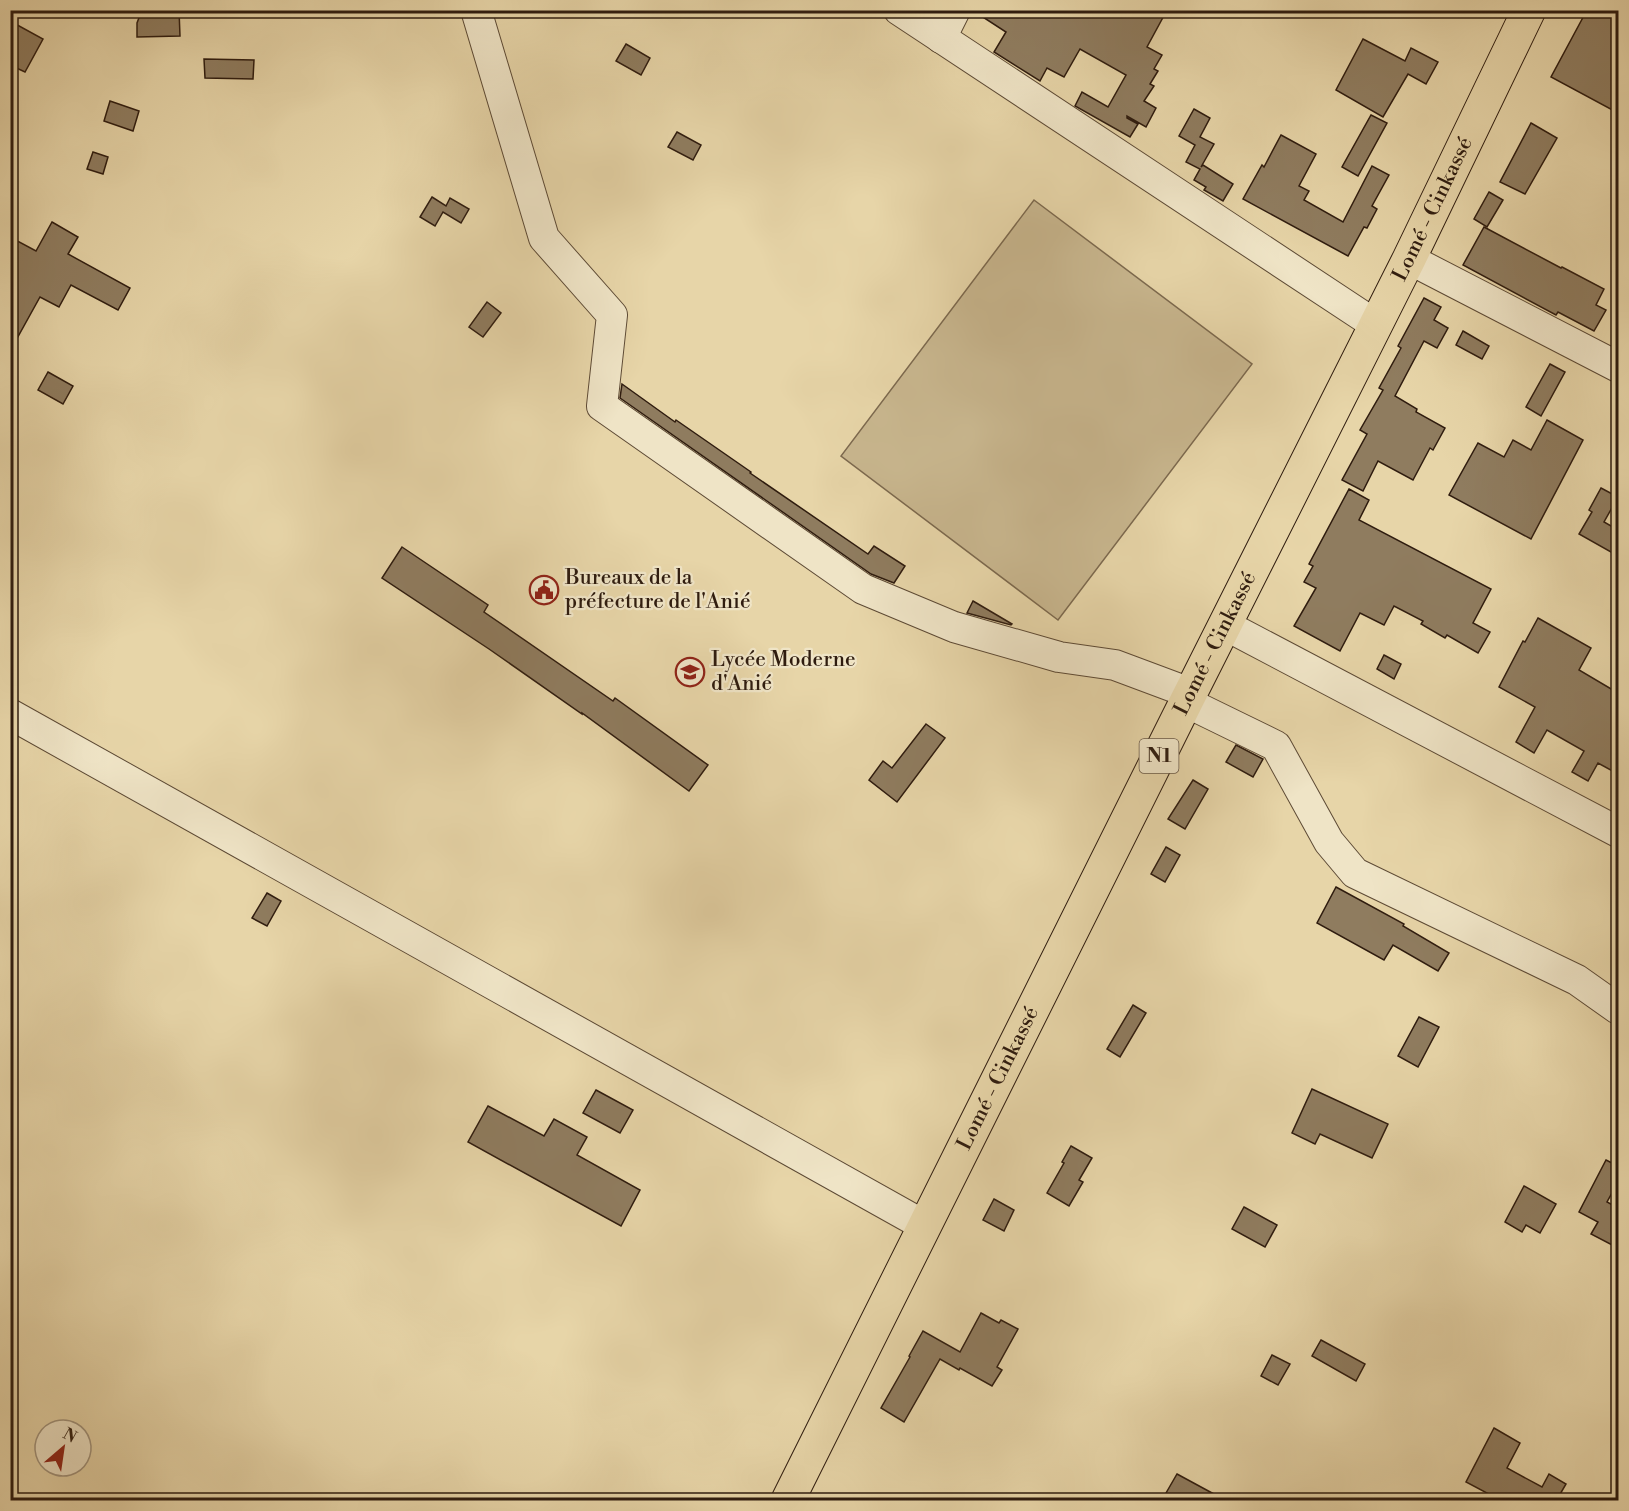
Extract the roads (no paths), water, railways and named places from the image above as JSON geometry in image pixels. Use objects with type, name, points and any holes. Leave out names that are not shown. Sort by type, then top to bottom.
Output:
[{"type":"highway","name":"Lomé - Cinkassé","points":[[788,1500],[1409,259],[1529,10]]},
{"type":"street","points":[[476,10],[544,238],[612,315],[602,406],[863,589],[954,627],[1059,657],[1115,665],[1188,697],[1276,746],[1329,842],[1355,873],[1577,980],[1618,1009]]},
{"type":"street","points":[[899,10],[1376,325]]},
{"type":"street","points":[[941,38],[954,10]]},
{"type":"street","points":[[1409,259],[1618,367]]},
{"type":"street","points":[[1225,625],[1618,832]]},
{"type":"street","points":[[10,714],[925,1226]]},
{"type":"place","name":"Bureaux de la préfecture de l'Anié","points":[[544,590]]},
{"type":"place","name":"Lycée Moderne d'Anié","points":[[690,672]]}]
